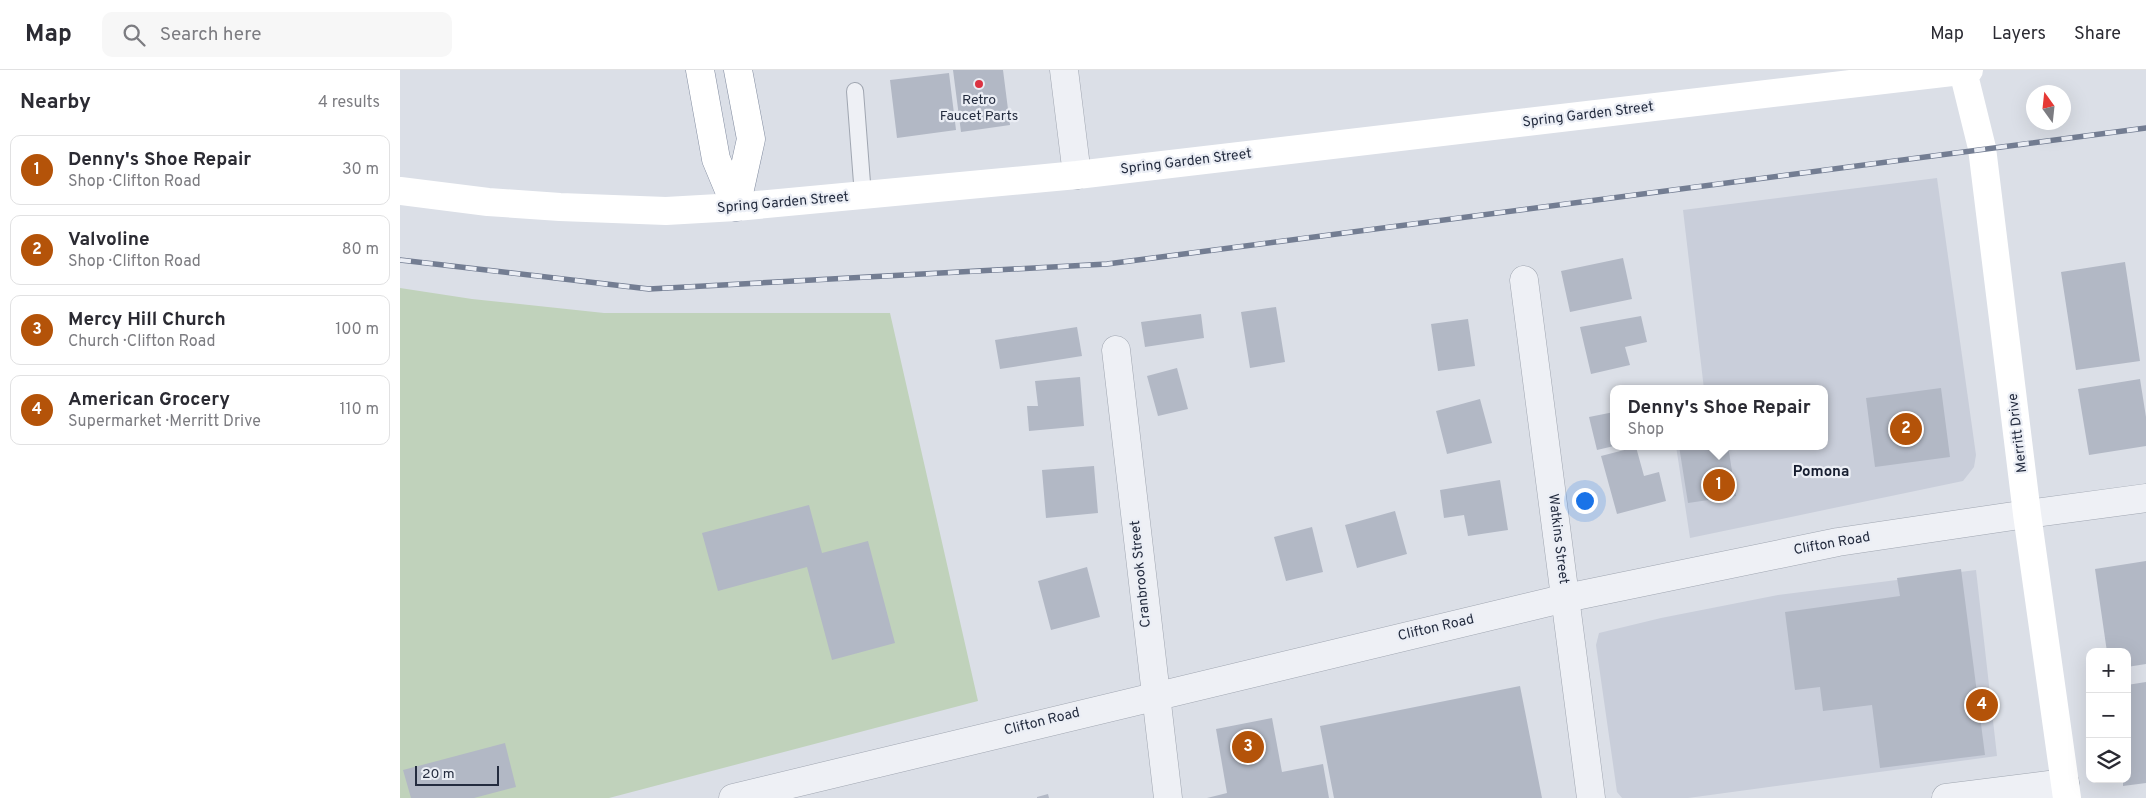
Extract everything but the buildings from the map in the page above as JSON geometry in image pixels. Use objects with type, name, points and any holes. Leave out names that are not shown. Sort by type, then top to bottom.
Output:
[{"type":"main road","points":[[700,70],[716,159],[736,207]]},
{"type":"main road","points":[[736,207],[751,139],[738,70]]},
{"type":"main road","name":"Spring Garden Street","points":[[400,191],[488,202],[560,208],[666,211],[736,207],[1077,175],[1965,70]]},
{"type":"main road","name":"Merritt Drive","points":[[1965,70],[1982,148],[2027,514],[2066,791]]},
{"type":"street","points":[[1064,70],[1077,175]]},
{"type":"street","name":"Watkins Street","points":[[1524,280],[1591,798]]},
{"type":"street","name":"Cranbrook Street","points":[[1116,350],[1154,695],[1168,798]]},
{"type":"street","name":"Clifton Road","points":[[733,798],[766,794],[1154,695],[1566,598],[1838,542],[2146,498]]},
{"type":"street","points":[[1946,798],[2066,791]]},
{"type":"lane","points":[[855,91],[862,196]]},
{"type":"shaded area","points":[[1937,178],[1976,455],[1974,467],[1963,481],[1690,538],[1677,450],[1828,450],[1828,385],[1704,385],[1683,210]]},
{"type":"shaded area","points":[[1976,570],[1997,756],[1688,798],[1622,798],[1617,792],[1596,645],[1599,633],[1661,618],[1778,595]]},
{"type":"green space","points":[[400,288],[472,299],[604,313],[890,313],[978,701],[609,798],[400,798]]},
{"type":"railway","points":[[400,260],[649,289],[1107,264],[2146,128]]},
{"type":"place","name":"Retro Faucet Parts","points":[[979,84]]},
{"type":"place","name":"Valvoline","points":[[1906,429]]},
{"type":"place","name":"Denny's Shoe Repair","points":[[1719,485]]},
{"type":"place","name":"American Grocery","points":[[1982,705]]},
{"type":"place","name":"Mercy Hill Church","points":[[1248,747]]},
{"type":"district","name":"Pomona","points":[[1821,472]]}]
